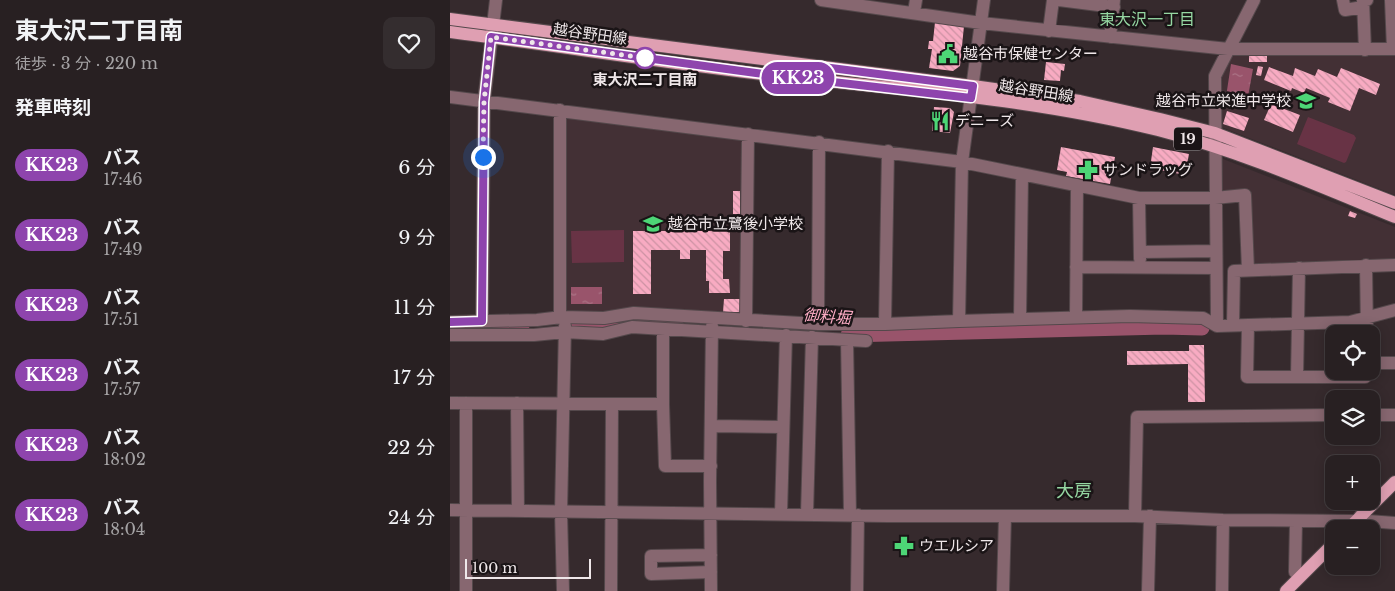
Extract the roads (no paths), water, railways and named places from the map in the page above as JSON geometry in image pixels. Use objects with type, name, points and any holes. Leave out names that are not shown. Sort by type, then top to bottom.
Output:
[{"type":"main road","name":"越谷野田線","points":[[450,20],[492,31]]},
{"type":"main road","name":"越谷野田線","points":[[450,32],[492,31],[766,61],[972,92],[1158,130],[1216,147],[1395,217]]},
{"type":"main road","name":"越谷野田線","points":[[972,92],[1080,101],[1215,133],[1395,203]]},
{"type":"main road","points":[[1357,520],[1395,482]]},
{"type":"main road","points":[[1288,590],[1325,552]]},
{"type":"street","points":[[482,321],[484,102],[496,0]]},
{"type":"street","points":[[822,0],[915,6],[981,23],[1228,50],[1394,49],[1391,0]]},
{"type":"street","points":[[959,321],[962,162],[984,0]]},
{"type":"street","points":[[1049,31],[1054,0]]},
{"type":"street","points":[[1059,0],[1114,4],[1110,37]]},
{"type":"street","points":[[1217,326],[1215,76],[1254,0]]},
{"type":"street","points":[[1343,0],[1345,10],[1365,3],[1365,50]]},
{"type":"street","points":[[450,97],[888,151],[962,162],[1139,198],[1246,196],[1248,270]]},
{"type":"street","points":[[560,110],[564,324],[561,512],[563,591]]},
{"type":"street","points":[[746,320],[748,134]]},
{"type":"street","points":[[818,142],[818,324]]},
{"type":"street","points":[[885,324],[888,151]]},
{"type":"street","points":[[1020,319],[1022,175]]},
{"type":"street","points":[[1076,318],[1077,185]]},
{"type":"street","points":[[1139,198],[1140,267]]},
{"type":"street","points":[[1140,252],[1216,251]]},
{"type":"street","points":[[1366,265],[1367,325]]},
{"type":"street","points":[[1233,325],[1234,271],[1395,265]]},
{"type":"street","points":[[1076,267],[1216,268]]},
{"type":"street","points":[[1297,377],[1299,268]]},
{"type":"street","points":[[450,322],[537,320],[564,324],[603,334],[632,327],[663,330],[712,326],[746,320],[818,324],[885,324],[1130,316],[1203,318],[1217,326],[1350,322],[1395,310]]},
{"type":"street","points":[[450,335],[534,335],[564,324],[634,312],[712,326],[786,335],[866,341]]},
{"type":"street","points":[[1248,324],[1247,377],[1325,377]]},
{"type":"street","points":[[711,591],[712,326]]},
{"type":"street","points":[[663,330],[665,466],[711,466]]},
{"type":"street","points":[[781,514],[786,335]]},
{"type":"street","points":[[808,514],[812,337]]},
{"type":"street","points":[[847,340],[857,591]]},
{"type":"street","points":[[1380,363],[1395,363]]},
{"type":"street","points":[[450,403],[663,404]]},
{"type":"street","points":[[466,403],[466,591]]},
{"type":"street","points":[[517,404],[518,511]]},
{"type":"street","points":[[611,591],[612,405]]},
{"type":"street","points":[[1135,516],[1137,417],[1325,415]]},
{"type":"street","points":[[1380,415],[1395,415]]},
{"type":"street","points":[[714,426],[784,427]]},
{"type":"street","points":[[450,510],[710,514],[1150,516],[1223,520],[1325,521]]},
{"type":"street","points":[[1003,591],[1005,516]]},
{"type":"street","points":[[1148,591],[1150,516]]},
{"type":"street","points":[[1222,591],[1223,520]]},
{"type":"street","points":[[1296,521],[1296,572],[1300,576]]},
{"type":"street","points":[[1380,522],[1395,523]]},
{"type":"street","points":[[711,555],[651,556],[651,574],[712,572]]},
{"type":"water","points":[[1231,64],[1253,69],[1247,102],[1226,97]]},
{"type":"water","points":[[571,287],[602,287],[602,304],[571,304]]},
{"type":"waterway","name":"御料堀","points":[[565,328],[609,327],[635,320],[676,324]]},
{"type":"waterway","name":"御料堀","points":[[848,335],[1164,327],[1202,328]]},
{"type":"waterway","name":"御料堀","points":[[450,328],[522,329]]},
{"type":"place","name":"越谷市保健センター","points":[[948,54]]},
{"type":"place","name":"東大沢二丁目南","points":[[645,58]]},
{"type":"place","name":"越谷市立栄進中学校","points":[[1306,101]]},
{"type":"place","name":"デニーズ","points":[[940,121]]},
{"type":"place","name":"サンドラッグ","points":[[1088,170]]},
{"type":"place","name":"越谷市立鷺後小学校","points":[[653,224]]},
{"type":"place","name":"ウエルシア","points":[[904,546]]},
{"type":"district","name":"東大沢一丁目","points":[[1147,19]]},
{"type":"district","name":"大房","points":[[1074,491]]}]
